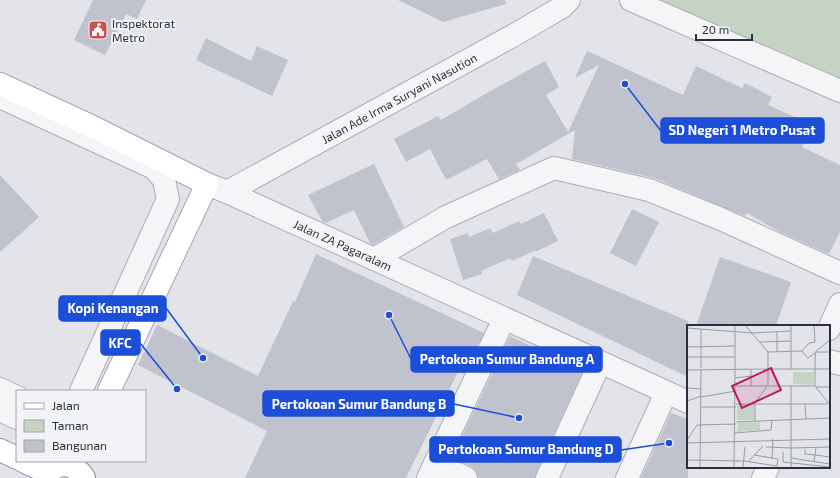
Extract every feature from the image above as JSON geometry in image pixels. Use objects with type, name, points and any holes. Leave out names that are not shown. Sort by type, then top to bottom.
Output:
[{"type":"main road","name":"Jalan ZA Pagaralam","points":[[0,84],[93,127],[207,184]]},
{"type":"main road","points":[[109,390],[207,184]]},
{"type":"main road","points":[[0,450],[16,458]]},
{"type":"main road","points":[[25,462],[47,476],[54,469],[60,466],[67,465],[78,469]]},
{"type":"street","name":"Jalan Ade Irma Suryani Nasution","points":[[227,192],[516,34],[562,7],[569,0]]},
{"type":"street","points":[[631,0],[840,91]]},
{"type":"street","points":[[0,96],[154,168],[164,180],[168,199],[81,390]]},
{"type":"street","points":[[374,260],[446,217],[554,168],[649,190],[721,219],[840,273]]},
{"type":"street","name":"Jalan ZA Pagaralam","points":[[207,184],[687,402]]},
{"type":"street","points":[[830,327],[840,304]]},
{"type":"street","points":[[466,478],[431,471],[504,319]]},
{"type":"street","points":[[830,361],[840,364]]},
{"type":"street","points":[[547,478],[600,363]]},
{"type":"street","points":[[0,389],[16,397]]},
{"type":"street","points":[[627,478],[666,393]]},
{"type":"street","points":[[0,410],[16,418]]},
{"type":"street","points":[[763,478],[768,468]]},
{"type":"green space","points":[[657,0],[840,0],[840,83]]},
{"type":"building","name":"Inspektorat Metro","points":[[93,0],[146,0],[137,19],[126,14],[105,55],[74,40]]},
{"type":"building","points":[[398,0],[505,0],[506,4],[443,22]]},
{"type":"building","points":[[206,38],[251,61],[257,46],[288,60],[272,96],[196,60]]},
{"type":"building","points":[[587,51],[683,95],[696,66],[742,88],[745,83],[772,97],[768,105],[812,125],[802,147],[840,165],[840,232],[829,254],[780,232],[747,213],[745,216],[654,178],[572,159],[575,130],[516,164],[520,170],[499,179],[487,159],[446,180],[430,149],[406,162],[394,139],[438,116],[441,120],[545,61],[559,87],[546,95],[568,132],[599,65],[575,78]]},
{"type":"building","points":[[374,164],[404,227],[373,245],[370,243],[354,210],[326,223],[322,221],[308,195]]},
{"type":"building","points":[[0,175],[39,217],[0,252]]},
{"type":"building","points":[[632,209],[659,222],[636,266],[610,253]]},
{"type":"building","points":[[544,213],[558,241],[512,261],[510,258],[481,271],[482,274],[463,280],[450,239],[468,233],[469,237],[490,228],[493,233],[519,221],[521,224]]},
{"type":"building","points":[[316,254],[484,333],[464,374],[458,372],[406,478],[245,478],[267,431],[138,365],[157,325],[258,376],[293,301],[295,302]]},
{"type":"building","points":[[533,256],[688,321],[687,377],[517,295]]},
{"type":"building","points":[[720,257],[791,282],[776,325],[696,325]]},
{"type":"building","points":[[510,336],[583,371],[535,478],[481,478],[478,477],[476,471],[472,467],[452,457]]},
{"type":"building","points":[[671,413],[687,419],[688,478],[641,478]]},
{"type":"place","name":"Inspektorat Metro","points":[[98,30]]},
{"type":"place","name":"SD Negeri 1 Metro Pusat","points":[[625,84]]},
{"type":"place","name":"Pertokoan Sumur Bandung A","points":[[389,315]]},
{"type":"place","name":"Kopi Kenangan","points":[[203,358]]},
{"type":"place","name":"KFC","points":[[177,389]]},
{"type":"place","name":"Pertokoan Sumur Bandung B","points":[[519,418]]},
{"type":"place","name":"Pertokoan Sumur Bandung D","points":[[669,443]]}]
